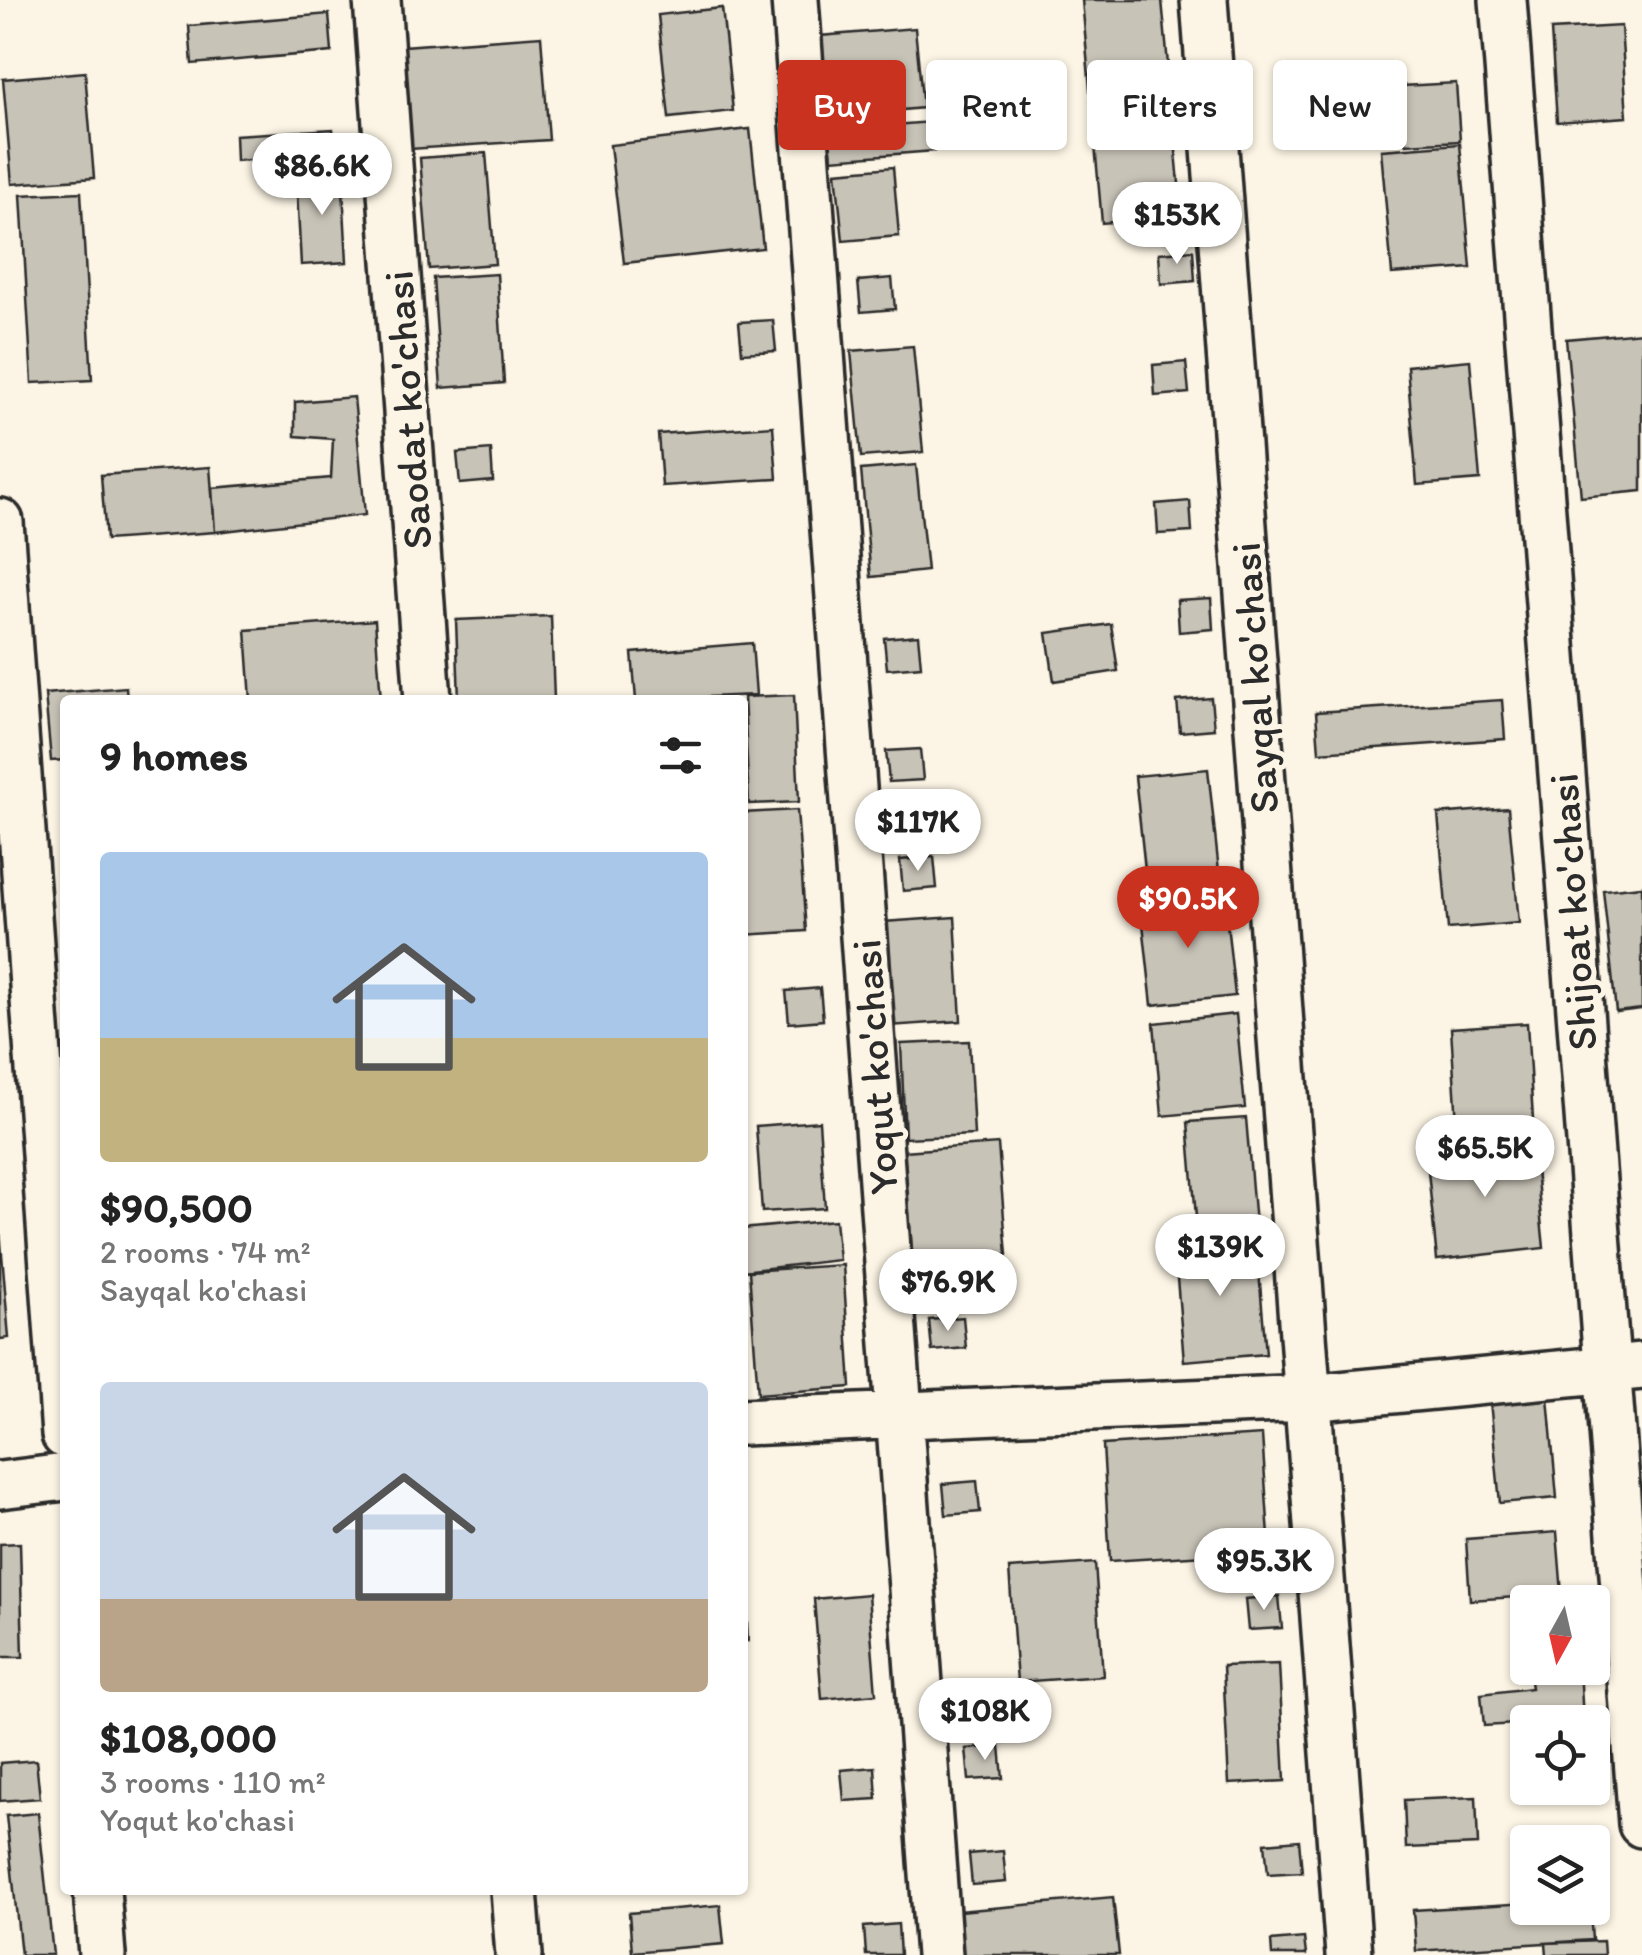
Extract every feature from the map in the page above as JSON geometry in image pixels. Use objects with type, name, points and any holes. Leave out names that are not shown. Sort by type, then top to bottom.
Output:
[{"type":"street","name":"Saodat ko'chasi","points":[[377,0],[428,695]]},
{"type":"street","name":"Yoqut ko'chasi","points":[[796,0],[938,1955]]},
{"type":"street","name":"Sayqal ko'chasi","points":[[1204,0],[1348,1955]]},
{"type":"street","name":"Shijoat ko'chasi","points":[[1503,0],[1624,1368],[1642,1824]]},
{"type":"street","points":[[0,522],[60,1365]]},
{"type":"street","points":[[748,1422],[1308,1398],[1624,1368]]},
{"type":"street","points":[[0,1484],[60,1478]]},
{"type":"street","points":[[98,1895],[102,1955]]},
{"type":"street","points":[[514,1895],[519,1955]]},
{"type":"building","points":[[1082,0],[1162,0],[1168,60],[1087,60]]},
{"type":"building","points":[[722,8],[733,111],[669,118],[658,15]]},
{"type":"building","points":[[329,14],[332,52],[192,64],[189,26]]},
{"type":"building","points":[[1621,26],[1627,117],[1557,122],[1551,30]]},
{"type":"building","points":[[915,28],[923,108],[906,110],[906,60],[822,60],[820,36]]},
{"type":"building","points":[[541,36],[549,140],[410,149],[403,46]]},
{"type":"building","points":[[85,72],[94,178],[12,184],[3,79]]},
{"type":"building","points":[[1456,83],[1460,141],[1407,144],[1407,86]]},
{"type":"building","points":[[926,122],[926,150],[934,151],[832,159],[831,150],[906,150],[906,124]]},
{"type":"building","points":[[333,129],[335,154],[236,161],[235,135]]},
{"type":"building","points":[[750,129],[763,248],[624,263],[610,145]]},
{"type":"building","points":[[1460,144],[1471,268],[1392,274],[1381,150]]},
{"type":"building","points":[[1095,150],[1176,150],[1182,216],[1102,223]]},
{"type":"building","points":[[486,153],[495,264],[429,269],[420,158]]},
{"type":"building","points":[[893,167],[899,236],[843,241],[836,172]]},
{"type":"building","points":[[342,170],[347,262],[301,265],[296,173]]},
{"type":"building","points":[[81,192],[92,380],[32,383],[21,195]]},
{"type":"building","points":[[1193,250],[1195,281],[1161,284],[1159,253]]},
{"type":"building","points":[[497,274],[504,383],[441,388],[433,278]]},
{"type":"building","points":[[892,278],[895,309],[861,312],[858,281]]},
{"type":"building","points":[[773,320],[776,351],[742,353],[739,322]]},
{"type":"building","points":[[1642,332],[1642,491],[1581,497],[1566,339]]},
{"type":"building","points":[[913,346],[923,452],[861,457],[851,351]]},
{"type":"building","points":[[1470,360],[1480,480],[1417,485],[1407,366]]},
{"type":"building","points":[[1186,362],[1189,393],[1155,396],[1153,365]]},
{"type":"building","points":[[354,397],[365,515],[215,532],[212,488],[331,478],[333,439],[295,436],[295,402]]},
{"type":"building","points":[[773,426],[777,479],[662,486],[658,434]]},
{"type":"building","points":[[491,450],[493,481],[460,484],[457,453]]},
{"type":"building","points":[[916,465],[927,571],[871,577],[861,470]]},
{"type":"building","points":[[210,467],[215,532],[106,540],[101,475]]},
{"type":"building","points":[[1190,501],[1192,532],[1158,534],[1156,504]]},
{"type":"building","points":[[1211,598],[1213,629],[1179,632],[1177,600]]},
{"type":"building","points":[[551,616],[554,695],[459,695],[456,620]]},
{"type":"building","points":[[375,620],[381,695],[251,695],[246,630]]},
{"type":"building","points":[[1111,624],[1118,671],[1054,681],[1047,633]]},
{"type":"building","points":[[918,635],[921,666],[887,669],[884,638]]},
{"type":"building","points":[[752,643],[756,695],[636,695],[632,653]]},
{"type":"building","points":[[126,687],[127,695],[60,695],[60,760],[51,761],[45,694]]},
{"type":"building","points":[[794,695],[799,802],[749,804],[748,697]]},
{"type":"building","points":[[1211,698],[1214,729],[1180,732],[1177,701]]},
{"type":"building","points":[[1502,700],[1505,739],[1319,752],[1316,712]]},
{"type":"building","points":[[920,749],[923,780],[889,782],[886,751]]},
{"type":"building","points":[[1208,769],[1220,881],[1147,889],[1135,776]]},
{"type":"building","points":[[1508,808],[1519,923],[1448,929],[1438,814]]},
{"type":"building","points":[[797,810],[806,931],[748,935],[748,813]]},
{"type":"building","points":[[934,857],[937,888],[903,891],[900,860]]},
{"type":"building","points":[[1642,886],[1642,1009],[1616,1012],[1603,890]]},
{"type":"building","points":[[1224,896],[1235,996],[1152,1005],[1141,905]]},
{"type":"building","points":[[955,917],[961,1021],[889,1026],[883,922]]},
{"type":"building","points":[[820,988],[823,1020],[789,1023],[786,991]]},
{"type":"building","points":[[1236,1014],[1245,1108],[1162,1116],[1154,1023]]},
{"type":"building","points":[[1527,1023],[1534,1135],[1458,1139],[1451,1028]]},
{"type":"building","points":[[969,1041],[974,1135],[905,1138],[901,1044]]},
{"type":"building","points":[[1246,1118],[1256,1236],[1198,1241],[1188,1122]]},
{"type":"building","points":[[819,1121],[825,1208],[762,1212],[756,1126]]},
{"type":"building","points":[[1533,1140],[1544,1248],[1437,1260],[1426,1151]]},
{"type":"building","points":[[998,1144],[1007,1255],[913,1263],[904,1151]]},
{"type":"building","points":[[835,1220],[839,1260],[748,1270],[748,1228]]},
{"type":"building","points":[[0,1230],[9,1338],[0,1339]]},
{"type":"building","points":[[1256,1236],[1266,1354],[1184,1361],[1174,1243]]},
{"type":"building","points":[[843,1265],[851,1387],[758,1394],[749,1271]]},
{"type":"building","points":[[963,1317],[966,1348],[932,1351],[929,1320]]},
{"type":"building","points":[[1547,1386],[1557,1498],[1500,1503],[1489,1391]]},
{"type":"building","points":[[1262,1435],[1270,1551],[1110,1561],[1103,1445]]},
{"type":"building","points":[[977,1481],[980,1512],[946,1515],[943,1484]]},
{"type":"building","points":[[1557,1532],[1561,1585],[1510,1585],[1510,1597],[1470,1600],[1466,1539]]},
{"type":"building","points":[[20,1543],[23,1657],[0,1657],[0,1544]]},
{"type":"building","points":[[1095,1563],[1103,1676],[1017,1682],[1009,1569]]},
{"type":"building","points":[[868,1594],[876,1694],[822,1699],[814,1599]]},
{"type":"building","points":[[1279,1596],[1282,1628],[1248,1630],[1245,1599]]},
{"type":"building","points":[[1279,1664],[1285,1781],[1229,1784],[1223,1666]]},
{"type":"building","points":[[1531,1685],[1581,1685],[1582,1705],[1510,1705],[1510,1724],[1484,1726],[1481,1694],[1531,1688]]},
{"type":"building","points":[[1000,1746],[1003,1778],[969,1780],[966,1749]]},
{"type":"building","points":[[36,1760],[40,1798],[0,1801],[0,1763]]},
{"type":"building","points":[[875,1767],[877,1799],[844,1801],[841,1770]]},
{"type":"building","points":[[1476,1797],[1478,1845],[1406,1848],[1404,1800]]},
{"type":"building","points":[[38,1813],[53,1955],[21,1955],[6,1816]]},
{"type":"building","points":[[1299,1840],[1302,1872],[1268,1874],[1265,1843]]},
{"type":"building","points":[[1003,1851],[1006,1882],[972,1885],[969,1854]]},
{"type":"building","points":[[1113,1897],[1119,1955],[963,1955],[959,1911]]},
{"type":"building","points":[[1510,1904],[1510,1925],[1591,1925],[1592,1940],[1416,1951],[1413,1910]]},
{"type":"building","points":[[720,1905],[724,1944],[632,1952],[629,1913]]},
{"type":"building","points":[[898,1924],[900,1955],[866,1955],[864,1927]]},
{"type":"building","points":[[1304,1938],[1306,1955],[1272,1955],[1271,1941]]},
{"type":"building","points":[[1603,1941],[1604,1955],[1547,1955],[1546,1943]]}]
